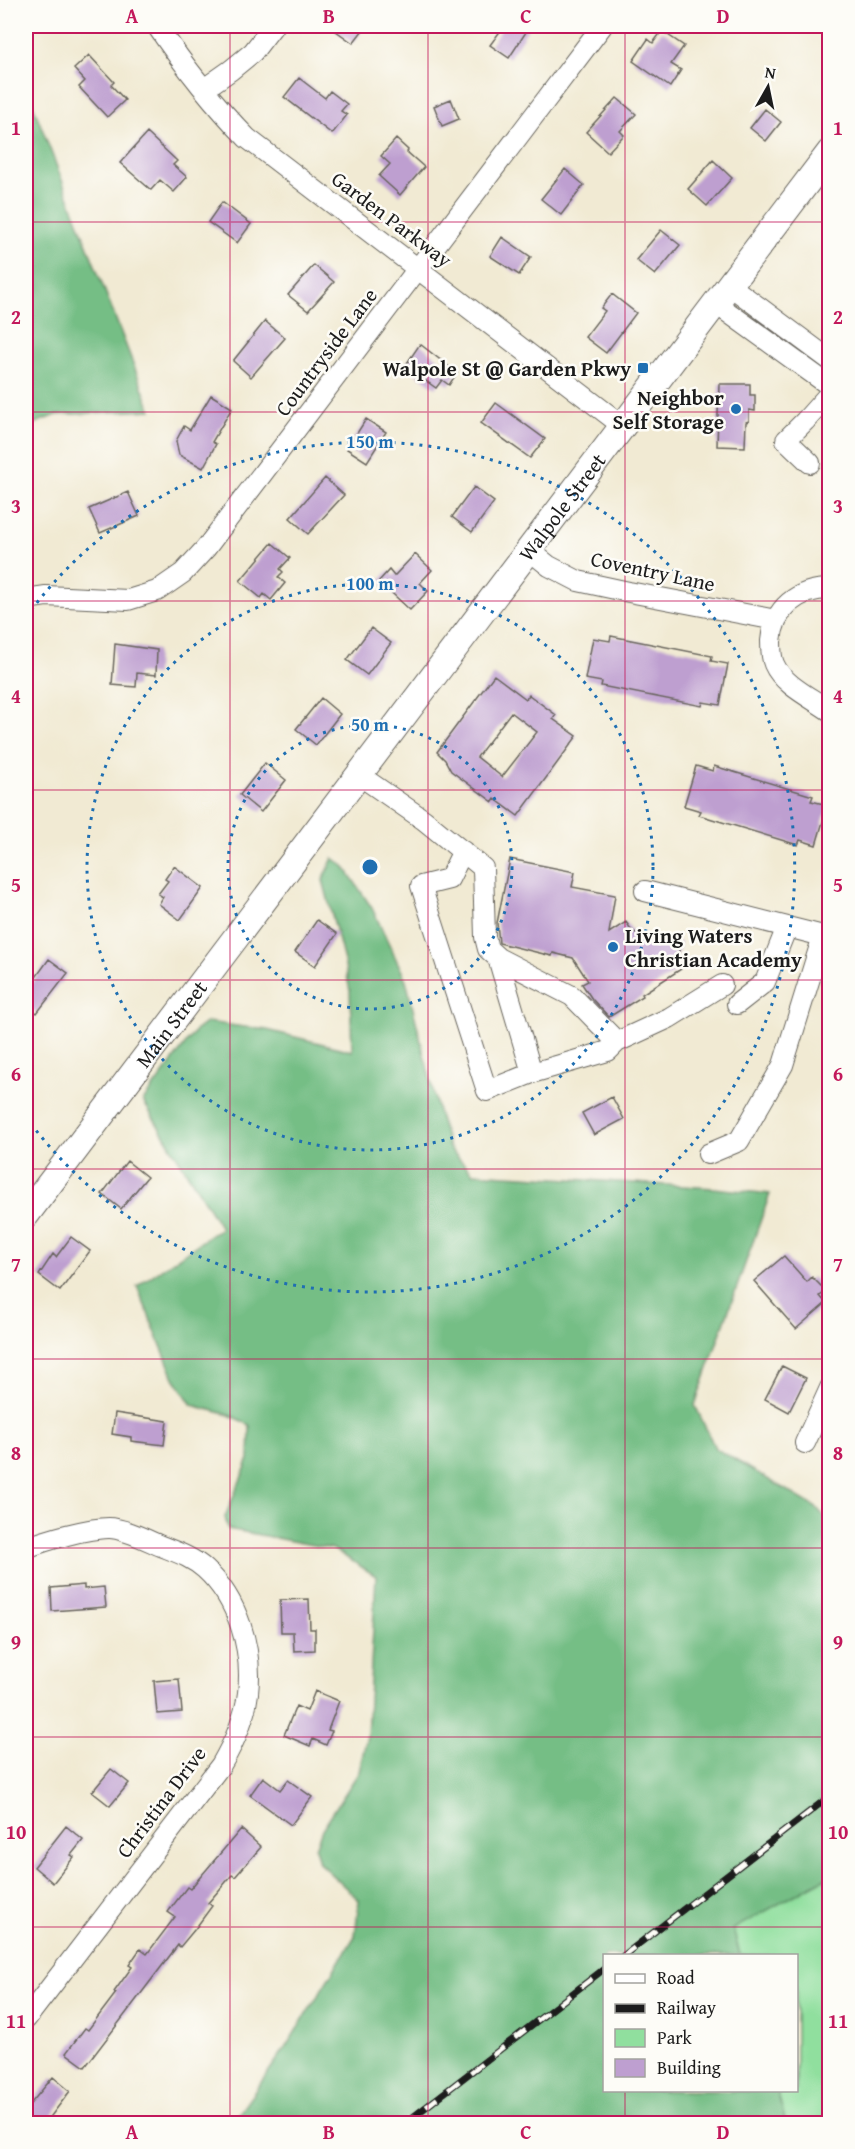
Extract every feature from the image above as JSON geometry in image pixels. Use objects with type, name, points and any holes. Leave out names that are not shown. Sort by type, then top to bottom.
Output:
[{"type":"main road","name":"Walpole Street","points":[[315,833],[830,152]]},
{"type":"main road","name":"Main Street","points":[[26,1215],[315,833]]},
{"type":"street","name":"Garden Parkway","points":[[157,26],[180,60],[224,114],[266,153],[623,426]]},
{"type":"street","points":[[204,89],[252,52],[273,26]]},
{"type":"street","name":"Countryside Lane","points":[[26,599],[46,596],[128,600],[157,591],[183,573],[206,548],[602,26]]},
{"type":"street","points":[[722,294],[830,360]]},
{"type":"street","points":[[722,294],[830,386]]},
{"type":"street","points":[[810,463],[786,440],[830,393]]},
{"type":"street","name":"Coventry Lane","points":[[529,550],[560,573],[588,584],[776,620]]},
{"type":"street","points":[[830,589],[806,591],[792,598],[776,620],[771,648],[773,663],[781,675],[830,711]]},
{"type":"street","points":[[359,775],[424,820],[483,868],[485,937],[488,949],[498,958],[572,996],[616,1042]]},
{"type":"street","points":[[463,851],[449,879],[421,886],[488,1091],[532,1073],[608,1051],[616,1042],[669,1018],[722,985]]},
{"type":"street","points":[[645,891],[823,936],[783,1065],[739,1141],[708,1154]]},
{"type":"street","points":[[737,1004],[765,982],[787,927]]},
{"type":"street","points":[[498,958],[532,1073]]},
{"type":"street","points":[[806,1443],[830,1388]]},
{"type":"street","name":"Christina Drive","points":[[26,1548],[85,1531],[111,1528],[189,1557],[205,1569],[230,1598],[245,1640],[248,1692],[244,1713],[230,1750],[221,1765],[26,2019]]},
{"type":"green space","points":[[26,87],[151,410],[56,415],[26,427]]},
{"type":"green space","points":[[333,858],[344,866],[372,908],[406,980],[449,1148],[473,1173],[714,1188],[770,1194],[695,1405],[715,1448],[817,1508],[829,1522],[829,1876],[733,1929],[740,1954],[603,1954],[603,2092],[777,2092],[786,2123],[232,2123],[284,2050],[355,1936],[359,1900],[319,1863],[315,1848],[322,1829],[359,1772],[367,1736],[376,1576],[333,1549],[228,1529],[225,1517],[249,1459],[250,1425],[229,1415],[192,1405],[174,1378],[137,1286],[221,1228],[143,1101],[195,1031],[207,1022],[267,1030],[352,1051],[350,991],[323,880]]},
{"type":"green space","points":[[829,1876],[829,2123],[786,2123],[777,2092],[798,2092],[798,1954],[740,1954],[732,1929]]},
{"type":"building","points":[[329,26],[366,26],[353,43]]},
{"type":"building","points":[[504,26],[530,26],[509,58],[490,45]]},
{"type":"building","points":[[662,31],[684,46],[671,64],[681,70],[670,87],[633,61],[648,39],[653,43]]},
{"type":"building","points":[[89,55],[114,82],[111,85],[125,100],[107,117],[79,87],[85,81],[74,69]]},
{"type":"building","points":[[299,78],[325,98],[330,91],[347,104],[341,111],[347,115],[332,134],[284,97]]},
{"type":"building","points":[[617,98],[636,114],[620,131],[624,135],[608,152],[586,132]]},
{"type":"building","points":[[451,99],[459,119],[442,126],[434,106]]},
{"type":"building","points":[[765,109],[781,122],[766,141],[750,128]]},
{"type":"building","points":[[147,133],[177,161],[173,165],[187,177],[174,192],[160,180],[151,190],[120,163]]},
{"type":"building","points":[[396,139],[424,167],[400,195],[379,176],[390,164],[381,156]]},
{"type":"building","points":[[713,160],[732,178],[707,206],[688,189]]},
{"type":"building","points":[[565,169],[584,185],[561,215],[541,199]]},
{"type":"building","points":[[222,202],[251,224],[237,243],[208,222]]},
{"type":"building","points":[[661,230],[680,245],[655,275],[636,260]]},
{"type":"building","points":[[502,237],[531,257],[519,275],[490,256]]},
{"type":"building","points":[[314,265],[334,282],[308,311],[288,295]]},
{"type":"building","points":[[612,294],[636,313],[606,353],[585,337],[605,311],[601,308]]},
{"type":"building","points":[[265,321],[285,338],[251,377],[233,361]]},
{"type":"building","points":[[420,344],[457,373],[449,385],[442,380],[436,388],[405,366]]},
{"type":"building","points":[[719,384],[750,384],[750,395],[755,395],[755,411],[749,410],[749,421],[746,422],[745,447],[717,446]]},
{"type":"building","points":[[211,395],[232,408],[212,442],[216,444],[203,468],[179,455],[176,441],[184,426],[190,430]]},
{"type":"building","points":[[496,403],[545,439],[530,458],[481,423]]},
{"type":"building","points":[[366,419],[386,432],[367,462],[347,449]]},
{"type":"building","points":[[325,478],[344,495],[308,534],[290,518]]},
{"type":"building","points":[[474,487],[494,502],[472,532],[452,517]]},
{"type":"building","points":[[128,492],[139,516],[100,533],[89,509]]},
{"type":"building","points":[[272,543],[290,558],[280,569],[283,572],[278,577],[285,583],[271,600],[264,594],[261,598],[240,581]]},
{"type":"building","points":[[415,554],[432,570],[420,583],[428,591],[410,610],[379,581],[389,570],[394,576]]},
{"type":"building","points":[[371,628],[391,643],[367,675],[347,660]]},
{"type":"building","points":[[611,636],[712,656],[711,661],[728,664],[720,705],[703,702],[702,706],[601,686],[602,682],[585,679],[593,638],[610,641]]},
{"type":"building","points":[[115,644],[157,650],[156,675],[137,673],[136,687],[112,685]]},
{"type":"building","points":[[494,675],[526,699],[529,695],[556,715],[553,719],[577,736],[518,816],[495,799],[493,802],[451,771],[437,752]],"holes":[[[511,712],[537,732],[502,777],[477,757]]]},
{"type":"building","points":[[321,698],[340,714],[316,745],[296,729]]},
{"type":"building","points":[[265,763],[286,780],[261,812],[240,795]]},
{"type":"building","points":[[696,766],[713,771],[714,766],[813,796],[811,801],[828,805],[816,845],[800,840],[798,845],[699,815],[701,811],[684,806]]},
{"type":"building","points":[[510,859],[575,872],[572,887],[615,895],[609,933],[626,922],[633,932],[681,942],[676,962],[681,969],[609,1017],[582,984],[588,981],[573,958],[553,953],[552,956],[499,943],[497,923]]},
{"type":"building","points":[[174,866],[203,888],[180,920],[159,904],[163,897],[158,894],[168,881],[165,879]]},
{"type":"building","points":[[317,920],[337,934],[315,966],[295,952]]},
{"type":"building","points":[[49,959],[68,973],[37,1013],[26,1005],[26,991]]},
{"type":"building","points":[[612,1097],[624,1119],[594,1135],[582,1113]]},
{"type":"building","points":[[127,1161],[147,1177],[121,1209],[102,1194]]},
{"type":"building","points":[[71,1237],[90,1251],[60,1291],[39,1275],[53,1254],[56,1257]]},
{"type":"building","points":[[784,1256],[807,1282],[812,1277],[826,1291],[820,1296],[826,1303],[796,1329],[754,1281]]},
{"type":"building","points":[[782,1366],[806,1378],[789,1412],[765,1399]]},
{"type":"building","points":[[115,1413],[167,1421],[164,1445],[131,1441],[131,1437],[112,1434]]},
{"type":"building","points":[[84,1585],[84,1589],[104,1587],[106,1607],[52,1611],[51,1588]]},
{"type":"building","points":[[309,1599],[310,1629],[315,1629],[315,1650],[294,1651],[293,1632],[281,1632],[280,1600]]},
{"type":"building","points":[[179,1679],[182,1712],[157,1714],[154,1681]]},
{"type":"building","points":[[315,1691],[339,1701],[328,1730],[332,1731],[326,1745],[313,1739],[310,1746],[284,1735],[296,1706],[307,1711]]},
{"type":"building","points":[[111,1769],[129,1783],[110,1806],[92,1792]]},
{"type":"building","points":[[263,1777],[280,1790],[288,1780],[312,1797],[291,1825],[250,1795]]},
{"type":"building","points":[[66,1826],[83,1840],[71,1855],[74,1857],[53,1883],[34,1867]]},
{"type":"building","points":[[241,1829],[261,1847],[235,1877],[232,1875],[208,1903],[212,1906],[195,1929],[180,1947],[178,1945],[85,2067],[66,2053],[85,2028],[88,2030],[116,1993],[114,1992],[132,1967],[129,1965],[140,1949],[147,1954],[175,1917],[168,1912],[187,1887],[190,1889]]},
{"type":"building","points":[[53,2077],[70,2091],[45,2124],[30,2124],[26,2120],[26,2109]]},
{"type":"railway","points":[[626,1954],[830,1796]]},
{"type":"railway","points":[[404,2124],[603,1970]]},
{"type":"place","name":"Walpole St @ Garden Pkwy","points":[[643,368]]},
{"type":"place","name":"Neighbor Self Storage","points":[[736,409]]},
{"type":"place","name":"Living Waters Christian Academy","points":[[613,947]]}]
